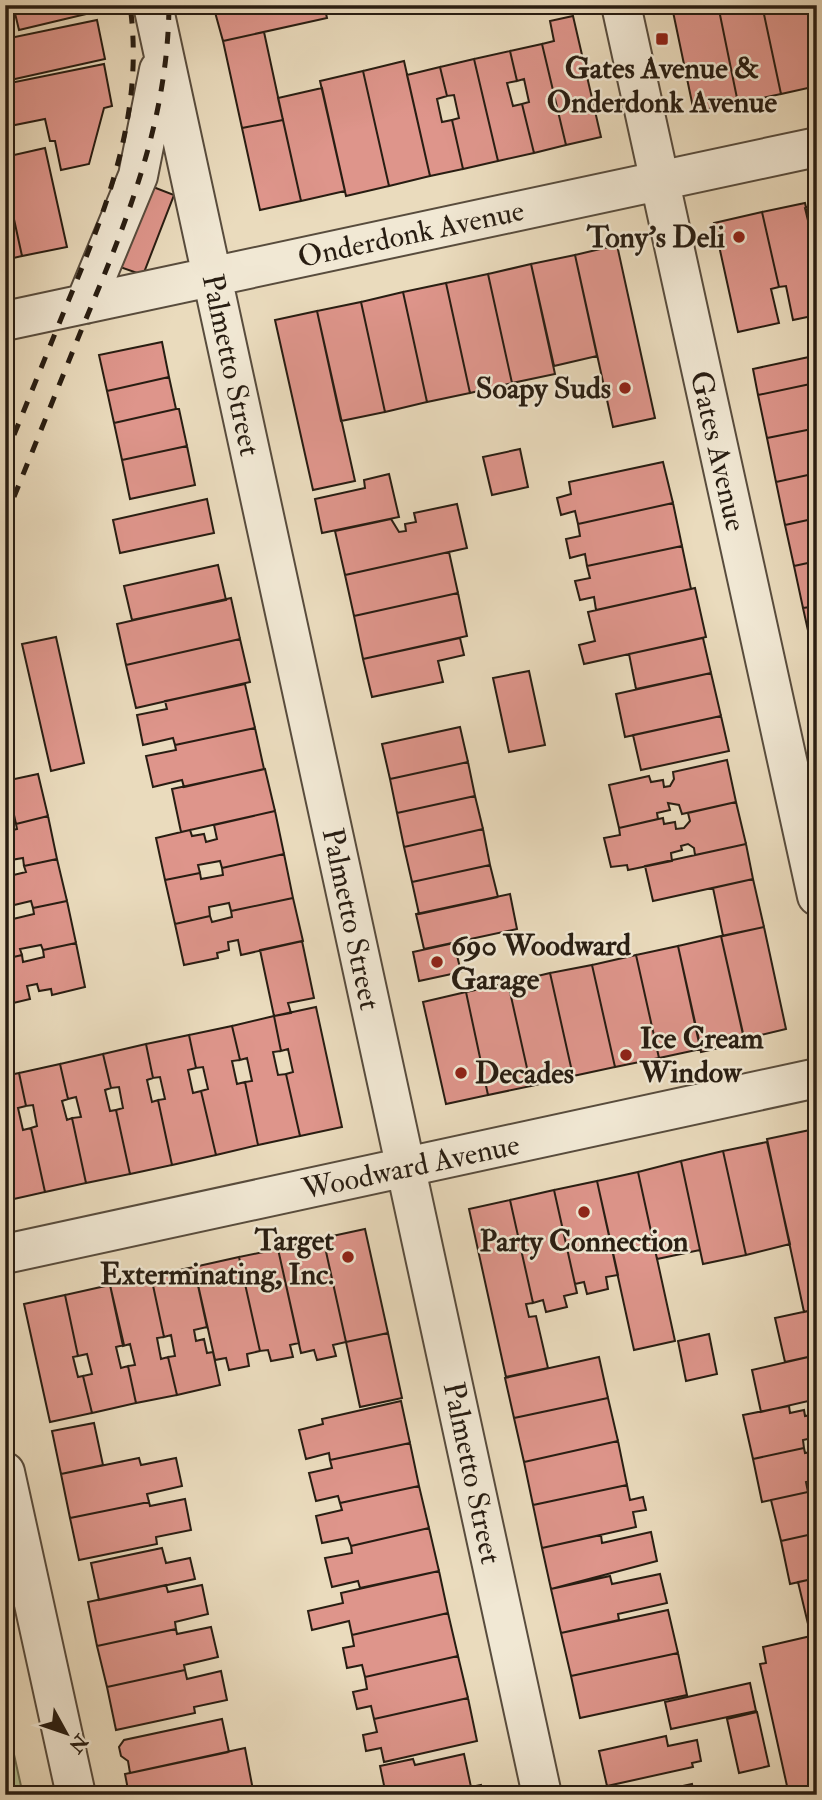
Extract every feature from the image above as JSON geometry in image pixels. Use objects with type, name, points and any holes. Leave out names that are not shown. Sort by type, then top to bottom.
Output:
[{"type":"street","name":"Palmetto Street","points":[[153,5],[542,1795]]},
{"type":"street","name":"Gates Avenue","points":[[621,5],[817,896]]},
{"type":"street","name":"Palmetto Street","points":[[85,304],[138,176],[158,82],[162,43]]},
{"type":"street","name":"Onderdonk Avenue","points":[[5,321],[817,147]]},
{"type":"street","name":"Woodward Avenue","points":[[5,1254],[817,1078]]},
{"type":"street","points":[[5,1472],[76,1795]]},
{"type":"green space","points":[[5,1714],[23,1795],[5,1795]]},
{"type":"building","points":[[13,5],[102,5],[103,10],[19,30]]},
{"type":"building","points":[[213,5],[324,5],[327,18],[223,41]]},
{"type":"building","points":[[718,5],[738,103],[694,112],[672,7]]},
{"type":"building","points":[[718,5],[762,5],[781,94],[738,103]]},
{"type":"building","points":[[762,5],[808,5],[817,49],[817,86],[781,94]]},
{"type":"building","points":[[808,5],[817,5],[817,49]]},
{"type":"building","points":[[573,16],[601,137],[566,145],[542,44],[554,41],[550,21]]},
{"type":"building","points":[[97,20],[105,59],[6,81],[5,39]]},
{"type":"building","points":[[264,32],[283,120],[242,128],[223,41]]},
{"type":"building","points":[[542,44],[566,145],[534,153],[522,104],[529,102],[524,79],[517,81],[510,51]]},
{"type":"building","points":[[510,51],[517,81],[507,83],[513,106],[522,104],[534,153],[498,161],[474,59]]},
{"type":"building","points":[[474,59],[498,161],[463,169],[452,120],[459,118],[454,95],[447,96],[440,67]]},
{"type":"building","points":[[404,61],[430,176],[389,186],[363,71]]},
{"type":"building","points":[[104,64],[112,106],[104,108],[89,164],[61,170],[55,141],[50,141],[45,119],[5,127],[5,84]]},
{"type":"building","points":[[440,67],[447,96],[437,99],[442,122],[452,120],[463,169],[430,176],[407,75]]},
{"type":"building","points":[[363,71],[389,186],[346,196],[320,81]]},
{"type":"building","points":[[322,88],[345,191],[301,201],[278,98]]},
{"type":"building","points":[[283,120],[301,201],[260,210],[242,128]]},
{"type":"building","points":[[45,148],[67,247],[22,256],[5,178],[5,157]]},
{"type":"building","points":[[5,178],[22,256],[5,260]]},
{"type":"building","points":[[148,185],[174,195],[143,275],[117,266]]},
{"type":"building","points":[[805,203],[817,258],[817,315],[793,320],[786,286],[779,287],[762,212]]},
{"type":"building","points":[[817,206],[817,258],[805,208]]},
{"type":"building","points":[[762,212],[779,287],[771,289],[779,323],[738,332],[714,223]]},
{"type":"building","points":[[617,245],[655,418],[613,427],[575,255]]},
{"type":"building","points":[[575,255],[597,356],[554,366],[531,264]]},
{"type":"building","points":[[531,264],[555,374],[512,383],[488,274]]},
{"type":"building","points":[[488,274],[512,383],[470,393],[446,283]]},
{"type":"building","points":[[446,283],[470,393],[427,402],[403,292]]},
{"type":"building","points":[[403,292],[427,402],[385,412],[361,302]]},
{"type":"building","points":[[361,302],[385,412],[341,421],[317,311]]},
{"type":"building","points":[[317,311],[355,481],[313,490],[275,320]]},
{"type":"building","points":[[162,342],[169,377],[107,391],[99,355]]},
{"type":"building","points":[[809,357],[815,383],[758,395],[753,369]]},
{"type":"building","points":[[169,377],[176,409],[114,423],[107,391]]},
{"type":"building","points":[[815,383],[817,428],[767,438],[758,395]]},
{"type":"building","points":[[179,409],[187,446],[122,460],[114,423]]},
{"type":"building","points":[[817,428],[817,473],[776,482],[767,438]]},
{"type":"building","points":[[187,446],[195,485],[130,499],[122,460]]},
{"type":"building","points":[[520,449],[528,487],[492,495],[483,457]]},
{"type":"building","points":[[663,462],[673,503],[578,524],[575,511],[561,515],[557,498],[571,494],[569,482]]},
{"type":"building","points":[[817,473],[817,518],[785,525],[776,482]]},
{"type":"building","points":[[389,474],[399,517],[322,533],[315,499],[365,488],[364,480]]},
{"type":"building","points":[[207,499],[214,533],[120,553],[113,520]]},
{"type":"building","points":[[673,503],[682,546],[587,566],[585,554],[570,558],[566,539],[580,536],[578,524]]},
{"type":"building","points":[[457,504],[467,548],[345,575],[335,531],[391,519],[399,532],[406,531],[405,524],[416,522],[414,513]]},
{"type":"building","points":[[817,518],[817,561],[794,566],[785,525]]},
{"type":"building","points":[[682,546],[691,589],[596,610],[594,597],[580,600],[575,581],[590,578],[587,566]]},
{"type":"building","points":[[449,552],[458,593],[354,616],[345,575]]},
{"type":"building","points":[[817,561],[817,606],[803,608],[794,566]]},
{"type":"building","points":[[218,565],[226,600],[132,620],[124,586]]},
{"type":"building","points":[[695,588],[706,637],[584,664],[579,645],[595,641],[588,612]]},
{"type":"building","points":[[458,593],[467,636],[363,659],[354,616]]},
{"type":"building","points":[[231,598],[240,639],[126,665],[117,624]]},
{"type":"building","points":[[817,606],[817,652],[813,653],[803,608]]},
{"type":"building","points":[[56,637],[84,763],[51,771],[22,644]]},
{"type":"building","points":[[460,638],[464,655],[438,661],[443,682],[372,697],[363,659]]},
{"type":"building","points":[[703,638],[711,673],[636,689],[629,654]]},
{"type":"building","points":[[240,639],[250,682],[136,708],[126,665]]},
{"type":"building","points":[[529,671],[545,745],[509,752],[493,678]]},
{"type":"building","points":[[711,673],[721,716],[625,737],[616,694]]},
{"type":"building","points":[[245,684],[255,728],[175,745],[173,738],[143,745],[137,715],[167,709],[165,701]]},
{"type":"building","points":[[721,716],[729,751],[641,770],[633,735]]},
{"type":"building","points":[[460,727],[468,762],[390,779],[382,744]]},
{"type":"building","points":[[255,728],[264,769],[184,787],[182,780],[153,787],[146,756],[176,750],[175,745]]},
{"type":"building","points":[[727,760],[736,802],[682,814],[679,805],[668,803],[670,810],[657,813],[658,819],[619,828],[609,785],[649,776],[651,782],[663,780],[664,787],[670,786],[674,779],[673,772]]},
{"type":"building","points":[[468,762],[475,796],[397,813],[390,779]]},
{"type":"building","points":[[265,769],[275,811],[181,832],[172,789]]},
{"type":"building","points":[[38,774],[48,816],[16,824],[14,815],[5,817],[5,781]]},
{"type":"building","points":[[475,796],[483,829],[404,847],[397,813]]},
{"type":"building","points":[[736,802],[746,844],[695,855],[694,848],[688,844],[681,846],[682,850],[671,853],[672,861],[628,870],[627,865],[611,867],[604,838],[620,835],[619,828],[663,818],[664,824],[675,822],[676,829],[684,828],[690,821],[688,813]]},
{"type":"building","points":[[275,811],[284,854],[222,868],[220,861],[198,865],[200,873],[165,880],[156,838],[190,830],[192,836],[204,834],[206,842],[217,839],[214,825]]},
{"type":"building","points":[[48,816],[57,859],[24,866],[23,858],[5,861],[5,832],[17,829],[16,824]]},
{"type":"building","points":[[483,829],[490,865],[412,882],[404,847]]},
{"type":"building","points":[[746,844],[753,879],[653,901],[645,866]]},
{"type":"building","points":[[284,854],[293,898],[231,911],[229,903],[209,907],[210,916],[175,924],[165,880],[200,873],[201,879],[223,875],[222,868]]},
{"type":"building","points":[[57,859],[67,901],[33,908],[31,901],[10,906],[12,913],[5,914],[5,877],[26,872],[24,866]]},
{"type":"building","points":[[490,865],[498,897],[419,914],[412,882]]},
{"type":"building","points":[[753,879],[764,927],[723,936],[713,888]]},
{"type":"building","points":[[510,894],[517,929],[424,949],[416,914]]},
{"type":"building","points":[[293,898],[303,941],[241,955],[238,940],[228,942],[229,950],[217,953],[218,958],[184,965],[175,924],[210,916],[212,922],[232,917],[231,911]]},
{"type":"building","points":[[67,901],[76,943],[43,950],[41,945],[20,949],[22,955],[5,959],[5,914],[12,913],[13,919],[34,914],[33,908]]},
{"type":"building","points":[[764,927],[786,1029],[744,1039],[721,936]]},
{"type":"building","points":[[721,936],[745,1042],[701,1052],[678,946]]},
{"type":"building","points":[[302,941],[314,998],[288,1003],[291,1013],[274,1016],[260,950]]},
{"type":"building","points":[[76,943],[85,987],[52,995],[51,989],[39,991],[37,984],[27,986],[30,999],[5,1005],[5,959],[22,955],[23,962],[44,957],[43,950]]},
{"type":"building","name":"690 Woodward Garage","points":[[454,943],[461,972],[419,981],[413,952]]},
{"type":"building","points":[[678,946],[701,1049],[659,1058],[636,955]]},
{"type":"building","points":[[636,955],[659,1058],[615,1067],[592,965]]},
{"type":"building","points":[[592,965],[615,1067],[573,1076],[550,973]]},
{"type":"building","points":[[550,973],[573,1076],[531,1086],[508,983]]},
{"type":"building","points":[[508,983],[531,1086],[488,1095],[466,992]]},
{"type":"building","points":[[466,992],[488,1095],[446,1104],[423,1002]]},
{"type":"building","points":[[316,1007],[342,1127],[300,1136],[286,1074],[293,1072],[288,1049],[281,1051],[274,1016]]},
{"type":"building","points":[[274,1016],[281,1051],[273,1052],[278,1075],[286,1074],[300,1136],[258,1145],[245,1082],[252,1081],[247,1058],[240,1060],[232,1026]]},
{"type":"building","points":[[232,1026],[240,1060],[232,1061],[237,1084],[245,1082],[258,1145],[216,1155],[201,1091],[208,1089],[203,1067],[196,1068],[189,1035]]},
{"type":"building","points":[[189,1035],[196,1068],[188,1070],[193,1093],[201,1091],[216,1155],[172,1165],[158,1100],[165,1099],[160,1077],[153,1078],[146,1044]]},
{"type":"building","points":[[146,1044],[153,1078],[147,1080],[152,1102],[158,1100],[172,1165],[130,1174],[116,1110],[123,1108],[119,1087],[111,1088],[103,1054]]},
{"type":"building","points":[[103,1054],[111,1088],[105,1090],[110,1111],[116,1110],[130,1174],[86,1183],[72,1118],[81,1117],[76,1097],[68,1099],[60,1064]]},
{"type":"building","points":[[60,1064],[68,1099],[62,1101],[67,1120],[72,1118],[86,1183],[45,1192],[31,1128],[37,1126],[33,1105],[26,1106],[19,1073]]},
{"type":"building","points":[[19,1073],[26,1106],[18,1108],[23,1130],[31,1128],[45,1192],[5,1201],[5,1076]]},
{"type":"building","points":[[810,1130],[817,1160],[817,1309],[804,1312],[767,1139]]},
{"type":"building","points":[[767,1142],[790,1244],[746,1255],[723,1151]]},
{"type":"building","points":[[723,1151],[746,1255],[703,1264],[681,1161]]},
{"type":"building","points":[[681,1161],[700,1250],[657,1259],[638,1172]]},
{"type":"building","points":[[638,1172],[675,1341],[634,1350],[597,1181]]},
{"type":"building","points":[[597,1181],[618,1275],[606,1277],[608,1289],[587,1294],[584,1282],[575,1284],[554,1190]]},
{"type":"building","points":[[554,1190],[577,1293],[564,1296],[567,1307],[546,1312],[543,1300],[533,1303],[510,1200]]},
{"type":"building","points":[[510,1200],[533,1303],[526,1304],[529,1317],[536,1316],[548,1368],[506,1377],[469,1209]]},
{"type":"building","points":[[365,1229],[388,1333],[346,1342],[323,1238]]},
{"type":"building","points":[[323,1238],[346,1342],[333,1345],[336,1356],[317,1360],[314,1350],[301,1353],[278,1249]]},
{"type":"building","points":[[278,1249],[299,1343],[290,1345],[293,1357],[271,1361],[268,1350],[260,1351],[239,1257]]},
{"type":"building","points":[[239,1257],[260,1351],[247,1354],[249,1366],[229,1370],[226,1358],[215,1360],[194,1267]]},
{"type":"building","points":[[194,1267],[207,1327],[194,1330],[196,1341],[204,1339],[207,1353],[213,1352],[220,1385],[177,1395],[168,1357],[175,1356],[171,1335],[164,1337],[151,1276]]},
{"type":"building","points":[[151,1276],[164,1337],[157,1338],[161,1359],[168,1357],[177,1395],[136,1403],[128,1366],[135,1365],[130,1344],[123,1346],[110,1285]]},
{"type":"building","points":[[110,1285],[124,1345],[116,1347],[121,1368],[128,1366],[136,1403],[92,1413],[83,1376],[92,1374],[87,1354],[78,1356],[65,1295]]},
{"type":"building","points":[[65,1295],[78,1356],[73,1357],[78,1377],[83,1376],[92,1413],[50,1422],[24,1304]]},
{"type":"building","points":[[817,1309],[817,1355],[785,1362],[775,1318]]},
{"type":"building","points":[[388,1333],[402,1398],[360,1407],[346,1342]]},
{"type":"building","points":[[709,1334],[717,1374],[686,1381],[678,1341]]},
{"type":"building","points":[[817,1355],[817,1399],[761,1412],[752,1370]]},
{"type":"building","points":[[599,1357],[608,1398],[514,1418],[505,1378]]},
{"type":"building","points":[[608,1398],[618,1441],[524,1462],[514,1418]]},
{"type":"building","points":[[817,1399],[817,1437],[803,1440],[804,1448],[753,1459],[743,1415],[789,1406],[790,1413],[804,1410],[805,1416],[811,1415],[815,1408],[814,1400]]},
{"type":"building","points":[[401,1401],[410,1443],[330,1460],[329,1453],[306,1459],[299,1430],[323,1424],[322,1419]]},
{"type":"building","points":[[94,1423],[103,1465],[61,1474],[52,1431]]},
{"type":"building","points":[[618,1441],[627,1485],[533,1505],[524,1462]]},
{"type":"building","points":[[410,1443],[419,1486],[340,1503],[338,1496],[316,1501],[309,1473],[332,1468],[330,1460]]},
{"type":"building","points":[[804,1448],[805,1453],[817,1451],[817,1480],[806,1482],[808,1492],[762,1502],[753,1459]]},
{"type":"building","points":[[139,1458],[141,1465],[176,1458],[182,1486],[147,1494],[149,1502],[70,1518],[61,1474]]},
{"type":"building","points":[[627,1485],[630,1500],[643,1497],[646,1510],[633,1512],[636,1527],[542,1548],[533,1505]]},
{"type":"building","points":[[419,1486],[429,1528],[351,1546],[348,1538],[322,1543],[316,1516],[342,1510],[340,1503]]},
{"type":"building","points":[[817,1490],[817,1533],[781,1541],[771,1500]]},
{"type":"building","points":[[185,1499],[191,1530],[156,1537],[157,1544],[79,1560],[70,1518],[149,1502],[150,1506]]},
{"type":"building","points":[[429,1528],[439,1571],[360,1588],[358,1581],[332,1587],[325,1558],[352,1553],[351,1546]]},
{"type":"building","points":[[651,1532],[657,1561],[551,1589],[542,1548],[601,1535],[602,1543]]},
{"type":"building","points":[[817,1533],[817,1578],[790,1584],[781,1541]]},
{"type":"building","points":[[162,1548],[166,1563],[190,1558],[195,1579],[99,1600],[91,1563]]},
{"type":"building","points":[[439,1571],[448,1613],[352,1635],[349,1621],[312,1630],[308,1611],[343,1603],[341,1593]]},
{"type":"building","points":[[660,1574],[667,1603],[618,1614],[619,1620],[561,1633],[551,1589],[610,1576],[612,1584]]},
{"type":"building","points":[[817,1578],[817,1623],[808,1624],[798,1582]]},
{"type":"building","points":[[166,1585],[168,1592],[202,1585],[208,1614],[175,1622],[176,1629],[97,1646],[88,1602]]},
{"type":"building","points":[[668,1610],[678,1653],[571,1676],[561,1633]]},
{"type":"building","points":[[448,1613],[458,1656],[365,1677],[362,1665],[347,1668],[343,1648],[354,1646],[352,1635]]},
{"type":"building","points":[[211,1627],[218,1657],[184,1665],[185,1670],[107,1687],[97,1646],[176,1629],[177,1634]]},
{"type":"building","points":[[811,1636],[817,1652],[817,1795],[789,1795],[760,1664],[766,1663],[763,1647]]},
{"type":"building","points":[[678,1653],[687,1695],[580,1718],[571,1676]]},
{"type":"building","points":[[458,1656],[468,1698],[374,1719],[371,1706],[357,1709],[353,1692],[367,1689],[365,1677]]},
{"type":"building","points":[[185,1670],[187,1679],[221,1671],[227,1700],[194,1707],[195,1713],[116,1730],[107,1687]]},
{"type":"building","points":[[750,1683],[756,1711],[671,1729],[665,1702]]},
{"type":"building","points":[[468,1698],[477,1741],[384,1762],[381,1748],[366,1751],[363,1735],[377,1732],[374,1719]]},
{"type":"building","points":[[757,1712],[769,1766],[739,1773],[727,1719]]},
{"type":"building","points":[[222,1719],[229,1752],[130,1773],[128,1761],[121,1756],[119,1747],[124,1740]]},
{"type":"building","points":[[666,1736],[668,1746],[697,1740],[701,1761],[692,1763],[693,1767],[607,1786],[599,1751]]},
{"type":"building","points":[[245,1748],[253,1790],[230,1795],[218,1795],[217,1790],[195,1795],[129,1795],[125,1774]]},
{"type":"building","points":[[464,1754],[471,1787],[436,1795],[386,1795],[380,1766],[413,1759],[415,1765]]},
{"type":"building","points":[[692,1784],[694,1795],[642,1795]]},
{"type":"building","points":[[481,1785],[483,1795],[436,1795],[471,1787]]},
{"type":"railway","points":[[5,457],[95,235],[119,161],[132,85],[130,5]]},
{"type":"railway","points":[[5,519],[115,248],[142,170],[161,89],[169,5]]},
{"type":"place","name":"Gates Avenue & Onderdonk Avenue","points":[[662,39]]},
{"type":"place","name":"Tony's Deli","points":[[739,237]]},
{"type":"place","name":"Soapy Suds","points":[[625,388]]},
{"type":"place","name":"690 Woodward Garage","points":[[437,962]]},
{"type":"place","name":"Ice Cream Window","points":[[626,1055]]},
{"type":"place","name":"Decades","points":[[461,1073]]},
{"type":"place","name":"Party Connection","points":[[584,1212]]},
{"type":"place","name":"Target Exterminating, Inc.","points":[[348,1257]]}]
